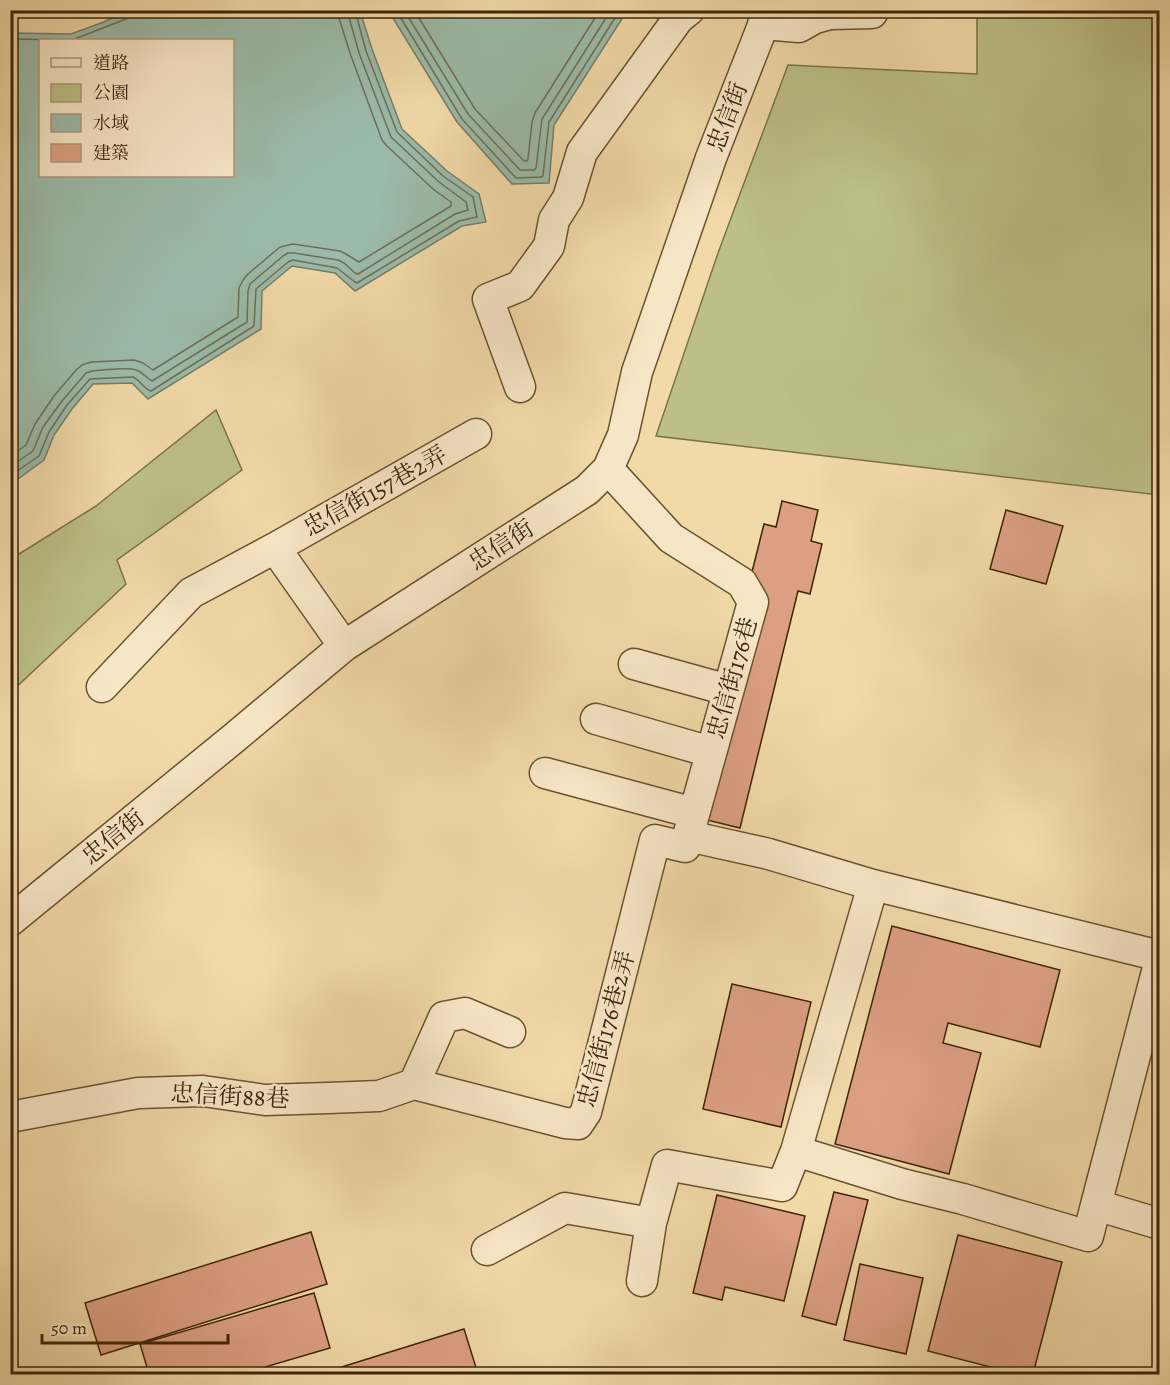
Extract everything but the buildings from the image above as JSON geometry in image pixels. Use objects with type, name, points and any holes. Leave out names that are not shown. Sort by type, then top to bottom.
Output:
[{"type":"street","points":[[520,387],[488,299],[520,286],[549,246],[554,220],[568,198],[582,152],[678,19],[689,10]]},
{"type":"street","points":[[766,17],[799,27],[815,18],[830,14],[872,13]]},
{"type":"street","name":"忠信街","points":[[10,921],[344,646],[587,490],[608,469],[623,435],[637,372],[711,158],[766,17]]},
{"type":"street","name":"忠信街157巷2弄","points":[[102,687],[191,593],[476,434]]},
{"type":"street","name":"忠信街176巷","points":[[608,469],[671,538],[742,583],[753,602],[691,824]]},
{"type":"street","points":[[275,548],[344,646]]},
{"type":"street","points":[[634,664],[728,690]]},
{"type":"street","points":[[596,719],[711,752]]},
{"type":"street","points":[[545,773],[691,824],[769,855],[873,885],[1160,958],[1088,1236],[963,1199],[902,1184],[796,1151]]},
{"type":"street","name":"忠信街176巷2弄","points":[[414,1084],[565,1123],[578,1124],[586,1112],[655,840],[685,847],[691,824]]},
{"type":"street","points":[[642,1281],[651,1223],[667,1165],[782,1186],[796,1151],[873,885]]},
{"type":"street","points":[[414,1084],[444,1017],[465,1013],[510,1032]]},
{"type":"street","name":"忠信街88巷","points":[[10,1117],[138,1093],[203,1091],[265,1100],[328,1098],[379,1096],[414,1084]]},
{"type":"street","points":[[1096,1205],[1160,1224]]},
{"type":"street","points":[[487,1250],[565,1208],[651,1223]]},
{"type":"green space","points":[[977,11],[1159,11],[1159,495],[656,436],[718,253],[788,65],[977,74]]},
{"type":"green space","points":[[216,410],[242,470],[117,560],[126,584],[11,692],[11,559],[96,506]]},
{"type":"water","points":[[390,10],[627,11],[554,125],[549,183],[512,184],[457,122]]},
{"type":"water","points":[[129,11],[360,11],[402,129],[447,171],[479,194],[486,222],[462,226],[355,291],[335,273],[292,266],[262,291],[261,329],[148,399],[132,383],[93,384],[54,435],[44,460],[11,484],[11,33],[71,34]]}]
